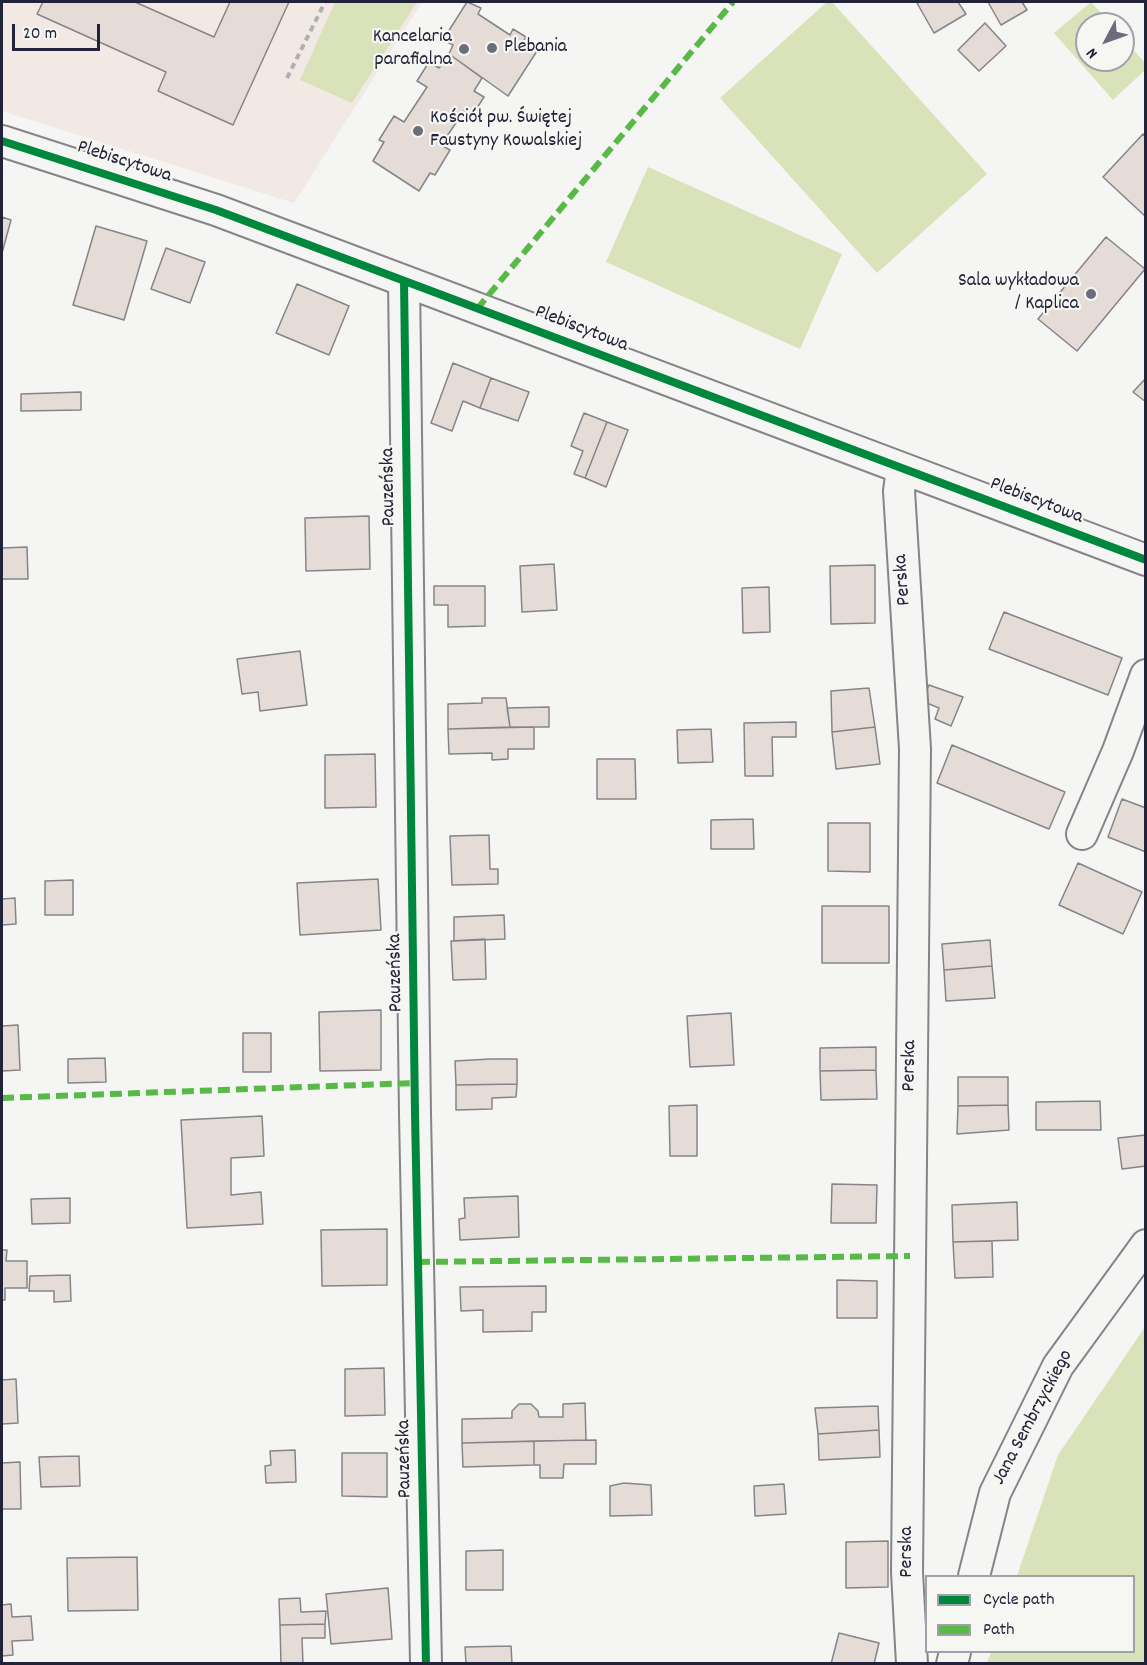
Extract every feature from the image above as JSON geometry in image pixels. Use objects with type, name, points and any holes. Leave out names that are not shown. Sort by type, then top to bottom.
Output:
[{"type":"street","name":"Plebiscytowa","points":[[2,141],[216,210],[1146,560]]},
{"type":"street","name":"Pauzeńska","points":[[404,281],[415,1114],[426,1664]]},
{"type":"street","name":"Perska","points":[[902,469],[899,491],[915,749],[908,1572],[912,1664]]},
{"type":"street","points":[[1082,834],[1118,751],[1146,675]]},
{"type":"street","name":"Jana Sembrzyckiego","points":[[974,1575],[995,1493],[1058,1366],[1146,1245]]},
{"type":"path","points":[[287,78],[325,2]]},
{"type":"shaded area","points":[[2,2],[422,2],[294,203],[2,111]]},
{"type":"green space","points":[[335,2],[417,2],[352,103],[300,80]]},
{"type":"green space","points":[[827,2],[832,2],[987,174],[877,273],[720,98]]},
{"type":"green space","points":[[1091,2],[1100,12],[1079,12]]},
{"type":"green space","points":[[1075,15],[1075,57],[1054,33]]},
{"type":"green space","points":[[1135,52],[1145,63],[1145,70],[1113,100],[1088,72],[1135,72]]},
{"type":"green space","points":[[648,167],[842,254],[800,349],[606,262]]},
{"type":"green space","points":[[1145,1327],[1145,1663],[987,1663],[991,1653],[1135,1653],[1135,1575],[1017,1575],[1058,1455]]},
{"type":"building","points":[[43,2],[135,2],[214,37],[230,2],[289,2],[233,125],[158,91],[166,72],[37,14]]},
{"type":"building","name":"Plebania","points":[[467,2],[481,8],[478,14],[510,35],[513,29],[526,37],[522,43],[537,51],[508,96],[449,54],[453,45],[443,40]]},
{"type":"building","points":[[958,2],[966,14],[934,33],[917,3]]},
{"type":"building","points":[[988,2],[1022,2],[1027,10],[1001,25]]},
{"type":"building","points":[[985,23],[1006,46],[979,71],[958,50]]},
{"type":"building","name":"Kościół pw. Świętej Faustyny Kowalskiej","points":[[449,54],[482,78],[474,91],[484,97],[472,116],[464,111],[441,145],[450,150],[435,175],[430,173],[419,191],[373,161],[384,142],[379,140],[394,116],[404,122],[427,87],[417,81],[429,62],[439,68]]},
{"type":"building","points":[[1143,134],[1146,137],[1146,217],[1103,177]]},
{"type":"building","points":[[2,217],[11,220],[2,253]]},
{"type":"building","points":[[96,226],[147,241],[124,320],[73,305]]},
{"type":"building","name":"Sala wykładowa / Kaplica","points":[[1106,237],[1145,269],[1077,351],[1038,319]]},
{"type":"building","points":[[166,248],[205,262],[190,303],[151,289]]},
{"type":"building","points":[[297,284],[349,306],[329,355],[276,333]]},
{"type":"building","points":[[453,363],[491,378],[480,408],[463,401],[452,431],[431,423]]},
{"type":"building","points":[[491,378],[529,392],[518,421],[480,408]]},
{"type":"building","points":[[1146,378],[1146,402],[1133,392]]},
{"type":"building","points":[[81,392],[81,410],[21,411],[21,394]]},
{"type":"building","points":[[584,413],[607,422],[585,478],[574,474],[583,451],[571,446]]},
{"type":"building","points":[[607,422],[628,430],[606,487],[585,478]]},
{"type":"building","points":[[369,516],[370,569],[306,571],[305,518]]},
{"type":"building","points":[[27,547],[28,579],[2,579],[2,548]]},
{"type":"building","points":[[554,564],[557,610],[522,612],[520,566]]},
{"type":"building","points":[[875,565],[875,623],[831,624],[830,566]]},
{"type":"building","points":[[434,586],[485,586],[485,626],[448,627],[448,605],[434,605]]},
{"type":"building","points":[[769,587],[770,632],[743,633],[742,588]]},
{"type":"building","points":[[1004,612],[1122,658],[1108,695],[989,649]]},
{"type":"building","points":[[300,651],[307,705],[260,711],[258,692],[242,694],[237,659]]},
{"type":"building","points":[[929,685],[963,697],[951,726],[935,719],[939,708],[922,701]]},
{"type":"building","points":[[869,688],[875,727],[832,732],[831,691]]},
{"type":"building","points":[[482,698],[506,698],[510,727],[448,729],[448,704],[482,703]]},
{"type":"building","points":[[549,707],[549,727],[510,727],[507,708]]},
{"type":"building","points":[[796,722],[796,737],[772,737],[773,776],[745,776],[744,723]]},
{"type":"building","points":[[534,727],[534,749],[508,749],[508,759],[492,760],[492,753],[449,754],[448,729]]},
{"type":"building","points":[[875,727],[880,764],[836,769],[832,732]]},
{"type":"building","points":[[711,729],[713,762],[678,763],[677,730]]},
{"type":"building","points":[[952,745],[1065,792],[1049,829],[937,783]]},
{"type":"building","points":[[375,754],[376,807],[325,808],[325,755]]},
{"type":"building","points":[[597,759],[635,759],[636,799],[597,799]]},
{"type":"building","points":[[1122,799],[1146,808],[1146,852],[1108,837]]},
{"type":"building","points":[[753,819],[754,849],[711,849],[711,820]]},
{"type":"building","points":[[828,823],[870,823],[870,872],[828,871]]},
{"type":"building","points":[[489,835],[490,869],[498,869],[498,884],[452,885],[450,836]]},
{"type":"building","points":[[1078,863],[1142,892],[1123,934],[1059,905]]},
{"type":"building","points":[[378,879],[381,930],[300,935],[297,883]]},
{"type":"building","points":[[73,880],[73,915],[45,915],[45,881]]},
{"type":"building","points":[[15,898],[16,924],[2,925],[2,899]]},
{"type":"building","points":[[822,906],[889,906],[889,963],[822,963]]},
{"type":"building","points":[[504,915],[505,939],[454,941],[454,917]]},
{"type":"building","points":[[485,939],[486,979],[453,980],[451,941]]},
{"type":"building","points":[[990,940],[992,966],[944,970],[942,944]]},
{"type":"building","points":[[992,966],[995,998],[946,1001],[944,970]]},
{"type":"building","points":[[381,1010],[381,1070],[320,1071],[319,1012]]},
{"type":"building","points":[[731,1013],[734,1065],[690,1067],[687,1016]]},
{"type":"building","points":[[18,1025],[20,1070],[2,1071],[2,1026]]},
{"type":"building","points":[[243,1033],[271,1033],[271,1072],[243,1072]]},
{"type":"building","points":[[876,1047],[876,1070],[820,1071],[820,1048]]},
{"type":"building","points":[[105,1058],[106,1082],[68,1083],[68,1059]]},
{"type":"building","points":[[517,1059],[517,1084],[456,1085],[455,1061]]},
{"type":"building","points":[[876,1070],[877,1099],[821,1100],[820,1071]]},
{"type":"building","points":[[958,1077],[1008,1077],[1008,1105],[958,1106]]},
{"type":"building","points":[[517,1084],[516,1097],[492,1098],[492,1109],[456,1110],[456,1085]]},
{"type":"building","points":[[1100,1101],[1101,1130],[1036,1130],[1036,1102]]},
{"type":"building","points":[[697,1105],[697,1156],[670,1156],[669,1106]]},
{"type":"building","points":[[1008,1105],[1009,1130],[957,1134],[958,1106]]},
{"type":"building","points":[[262,1116],[264,1156],[231,1158],[231,1195],[261,1192],[263,1224],[187,1228],[181,1120]]},
{"type":"building","points":[[1146,1135],[1146,1166],[1122,1169],[1118,1138]]},
{"type":"building","points":[[832,1184],[877,1185],[876,1223],[831,1223]]},
{"type":"building","points":[[518,1196],[519,1237],[460,1240],[459,1219],[465,1218],[464,1198]]},
{"type":"building","points":[[70,1198],[70,1223],[32,1224],[31,1199]]},
{"type":"building","points":[[1017,1202],[1018,1240],[953,1242],[952,1205]]},
{"type":"building","points":[[387,1229],[387,1285],[322,1286],[321,1230]]},
{"type":"building","points":[[992,1241],[993,1277],[955,1278],[953,1242]]},
{"type":"building","points":[[2,1250],[7,1250],[6,1261],[27,1261],[27,1288],[5,1288],[5,1300],[2,1300]]},
{"type":"building","points":[[70,1275],[71,1301],[54,1302],[54,1291],[29,1291],[30,1276]]},
{"type":"building","points":[[837,1280],[877,1281],[877,1318],[837,1318]]},
{"type":"building","points":[[546,1286],[546,1312],[532,1312],[532,1331],[483,1332],[483,1310],[461,1311],[460,1287]]},
{"type":"building","points":[[384,1368],[385,1415],[345,1416],[345,1369]]},
{"type":"building","points":[[16,1379],[18,1423],[2,1424],[2,1380]]},
{"type":"building","points":[[585,1403],[586,1440],[462,1443],[462,1419],[512,1418],[512,1411],[519,1404],[531,1404],[538,1411],[539,1417],[563,1417],[563,1404]]},
{"type":"building","points":[[878,1406],[879,1430],[818,1434],[815,1408]]},
{"type":"building","points":[[879,1430],[880,1457],[819,1460],[818,1434]]},
{"type":"building","points":[[596,1440],[596,1464],[564,1464],[563,1478],[540,1478],[540,1465],[534,1465],[534,1441]]},
{"type":"building","points":[[534,1441],[534,1465],[463,1467],[462,1443]]},
{"type":"building","points":[[295,1450],[296,1482],[266,1483],[265,1466],[271,1465],[270,1451]]},
{"type":"building","points":[[342,1453],[387,1453],[387,1497],[342,1496]]},
{"type":"building","points":[[79,1456],[80,1486],[41,1487],[39,1457]]},
{"type":"building","points":[[20,1462],[21,1509],[2,1509],[2,1463]]},
{"type":"building","points":[[624,1483],[651,1485],[652,1515],[610,1516],[610,1486]]},
{"type":"building","points":[[784,1484],[786,1514],[755,1516],[754,1486]]},
{"type":"building","points":[[888,1541],[888,1587],[846,1588],[846,1542]]},
{"type":"building","points":[[503,1550],[503,1590],[466,1590],[466,1551]]},
{"type":"building","points":[[137,1557],[138,1610],[68,1611],[67,1558]]},
{"type":"building","points":[[388,1588],[392,1639],[331,1644],[326,1594]]},
{"type":"building","points":[[300,1598],[301,1612],[326,1611],[325,1624],[280,1625],[279,1599]]},
{"type":"building","points":[[11,1604],[12,1617],[31,1616],[33,1640],[12,1641],[13,1655],[2,1656],[2,1605]]},
{"type":"building","points":[[325,1624],[325,1638],[302,1638],[303,1664],[281,1664],[280,1625]]},
{"type":"building","points":[[839,1633],[879,1643],[874,1664],[831,1664]]},
{"type":"building","points":[[511,1646],[512,1664],[466,1664],[465,1647]]},
{"type":"marked path","points":[[477,309],[733,2]]},
{"type":"marked path","points":[[2,1098],[415,1083]]},
{"type":"marked path","points":[[418,1262],[910,1256]]},
{"type":"cycle path","points":[[2,141],[216,210],[1146,560]]},
{"type":"cycle path","points":[[404,281],[415,1114],[426,1664]]},
{"type":"place","name":"Plebania","points":[[492,48]]},
{"type":"place","name":"Kancelaria parafialna","points":[[464,49]]},
{"type":"place","name":"Kościół pw. Świętej Faustyny Kowalskiej","points":[[418,131]]},
{"type":"place","name":"Sala wykładowa / Kaplica","points":[[1091,294]]}]
